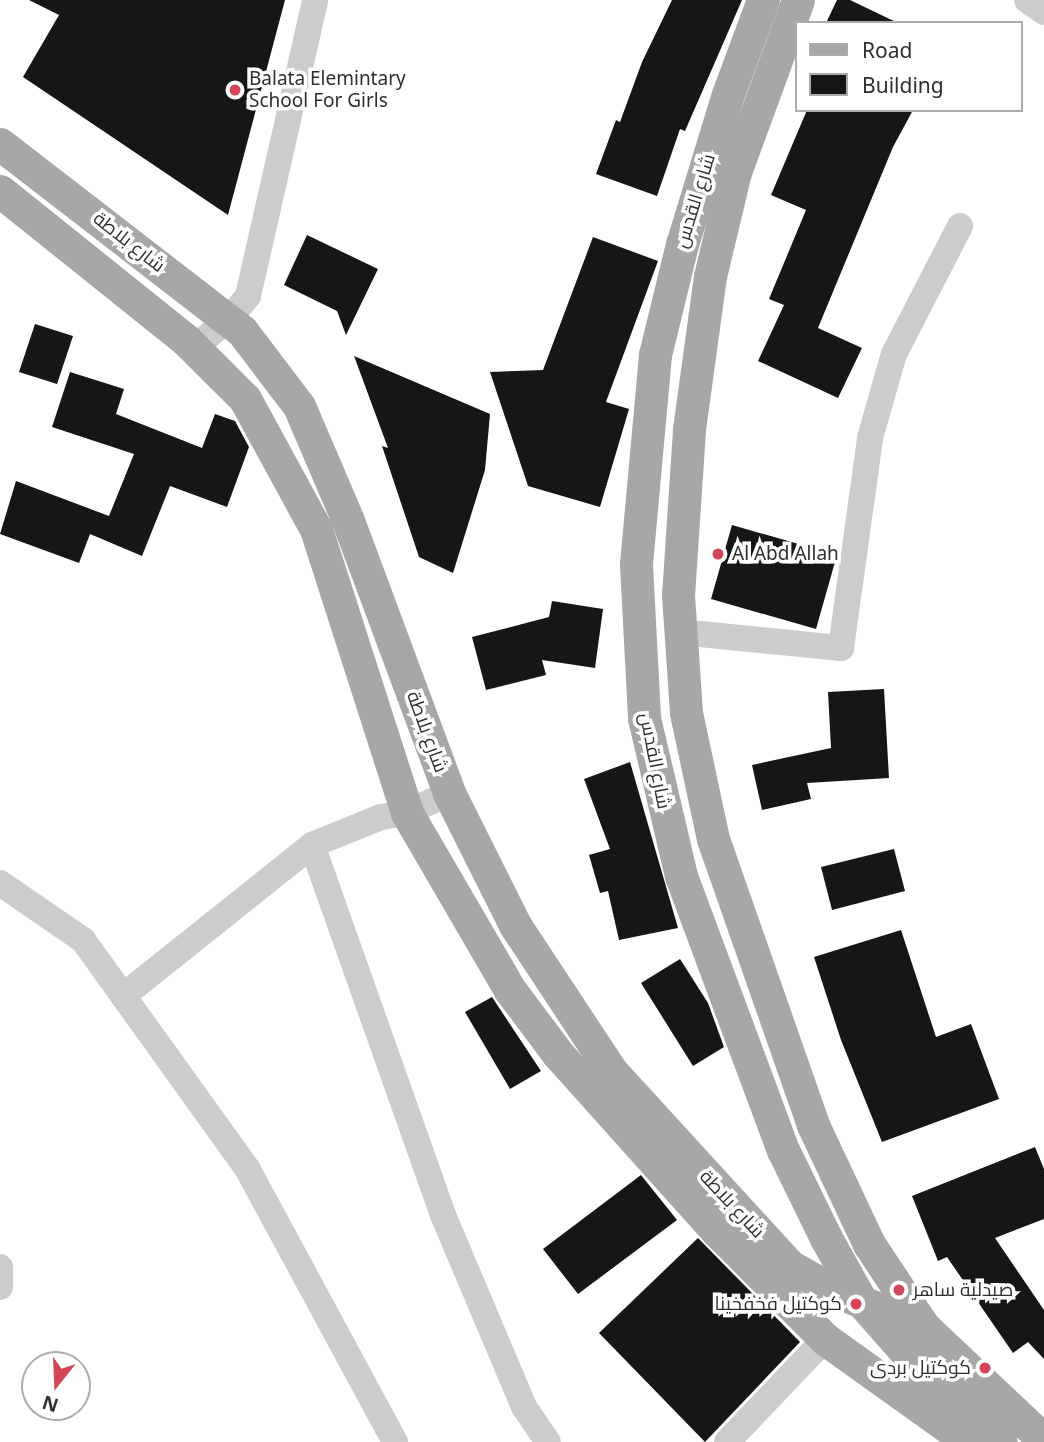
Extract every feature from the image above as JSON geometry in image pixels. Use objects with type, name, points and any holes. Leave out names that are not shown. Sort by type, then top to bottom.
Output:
[{"type":"main road","name":"شارع القدس","points":[[763,0],[728,94],[682,244],[655,355],[636,564],[638,637],[645,718],[681,876],[783,1150],[870,1304],[921,1369],[1001,1442]]},
{"type":"main road","name":"شارع القدس","points":[[797,0],[735,172],[710,276],[689,430],[678,595],[686,713],[708,813],[754,965],[813,1125],[869,1244],[924,1328]]},
{"type":"main road","name":"شارع بلاطة","points":[[0,144],[242,331],[299,406],[347,517],[449,793],[515,925],[612,1072],[790,1266],[924,1328]]},
{"type":"main road","name":"شارع بلاطة","points":[[0,191],[193,348],[245,399],[316,529],[407,813],[510,990],[558,1054],[717,1231],[825,1339],[969,1442]]},
{"type":"main road","points":[[924,1328],[1044,1440]]},
{"type":"street","points":[[193,348],[228,320],[248,296],[315,0]]},
{"type":"street","points":[[1027,0],[1044,12]]},
{"type":"street","points":[[680,632],[841,649],[870,438],[894,354],[960,226]]},
{"type":"street","points":[[123,996],[312,845],[381,817],[407,813],[449,793]]},
{"type":"street","points":[[312,845],[443,1215],[524,1407],[548,1442]]},
{"type":"street","points":[[0,883],[83,940],[248,1170],[394,1441]]},
{"type":"street","points":[[0,1267],[0,1287]]},
{"type":"street","points":[[727,1442],[825,1339]]},
{"type":"building","points":[[29,0],[285,0],[228,215],[23,77],[59,15]]},
{"type":"building","points":[[672,0],[742,0],[685,131],[680,129],[657,196],[596,174],[616,120],[620,122],[642,62]]},
{"type":"building","points":[[837,0],[850,0],[894,21],[827,21]]},
{"type":"building","points":[[806,112],[912,112],[893,147],[818,328],[862,348],[838,398],[758,361],[784,305],[769,299],[806,210],[771,195]]},
{"type":"building","points":[[307,235],[378,269],[346,335],[337,311],[284,285]]},
{"type":"building","points":[[593,237],[658,261],[606,402],[629,409],[600,507],[528,486],[490,372],[543,370]]},
{"type":"building","points":[[35,324],[73,336],[57,384],[19,372]]},
{"type":"building","points":[[354,356],[490,414],[485,470],[453,573],[419,557],[382,446],[388,448]]},
{"type":"building","points":[[70,372],[124,389],[116,414],[202,448],[215,414],[235,421],[249,447],[227,507],[170,486],[142,556],[90,534],[79,563],[0,534],[16,481],[109,516],[134,454],[52,427]]},
{"type":"building","points":[[732,525],[837,555],[816,629],[711,599]]},
{"type":"building","points":[[552,601],[603,609],[595,668],[542,660],[546,675],[486,690],[472,637],[549,617]]},
{"type":"building","points":[[884,689],[889,778],[807,783],[811,799],[762,810],[752,765],[831,748],[828,692]]},
{"type":"building","points":[[630,762],[678,928],[619,940],[608,891],[600,893],[589,855],[610,849],[584,779]]},
{"type":"building","points":[[894,849],[905,891],[832,910],[821,867]]},
{"type":"building","points":[[901,930],[936,1037],[971,1024],[999,1099],[882,1142],[841,1040],[814,957]]},
{"type":"building","points":[[680,959],[708,1003],[724,1047],[693,1066],[641,983]]},
{"type":"building","points":[[492,997],[541,1071],[510,1089],[465,1012]]},
{"type":"building","points":[[1035,1147],[1044,1169],[1044,1219],[995,1238],[1044,1310],[1044,1359],[1028,1342],[1013,1353],[947,1257],[938,1261],[912,1196]]},
{"type":"building","points":[[641,1175],[677,1220],[578,1294],[543,1249]]},
{"type":"building","points":[[698,1238],[800,1342],[705,1442],[599,1333]]},
{"type":"place","name":"Balata Elemintary School For Girls","points":[[235,90]]},
{"type":"place","name":"Al Abd Allah","points":[[718,554]]},
{"type":"place","name":"صيدلية ساهر","points":[[899,1290]]},
{"type":"place","name":"كوكتيل فخفخينا","points":[[856,1304]]},
{"type":"place","name":"كوكتيل بردى","points":[[985,1368]]}]
